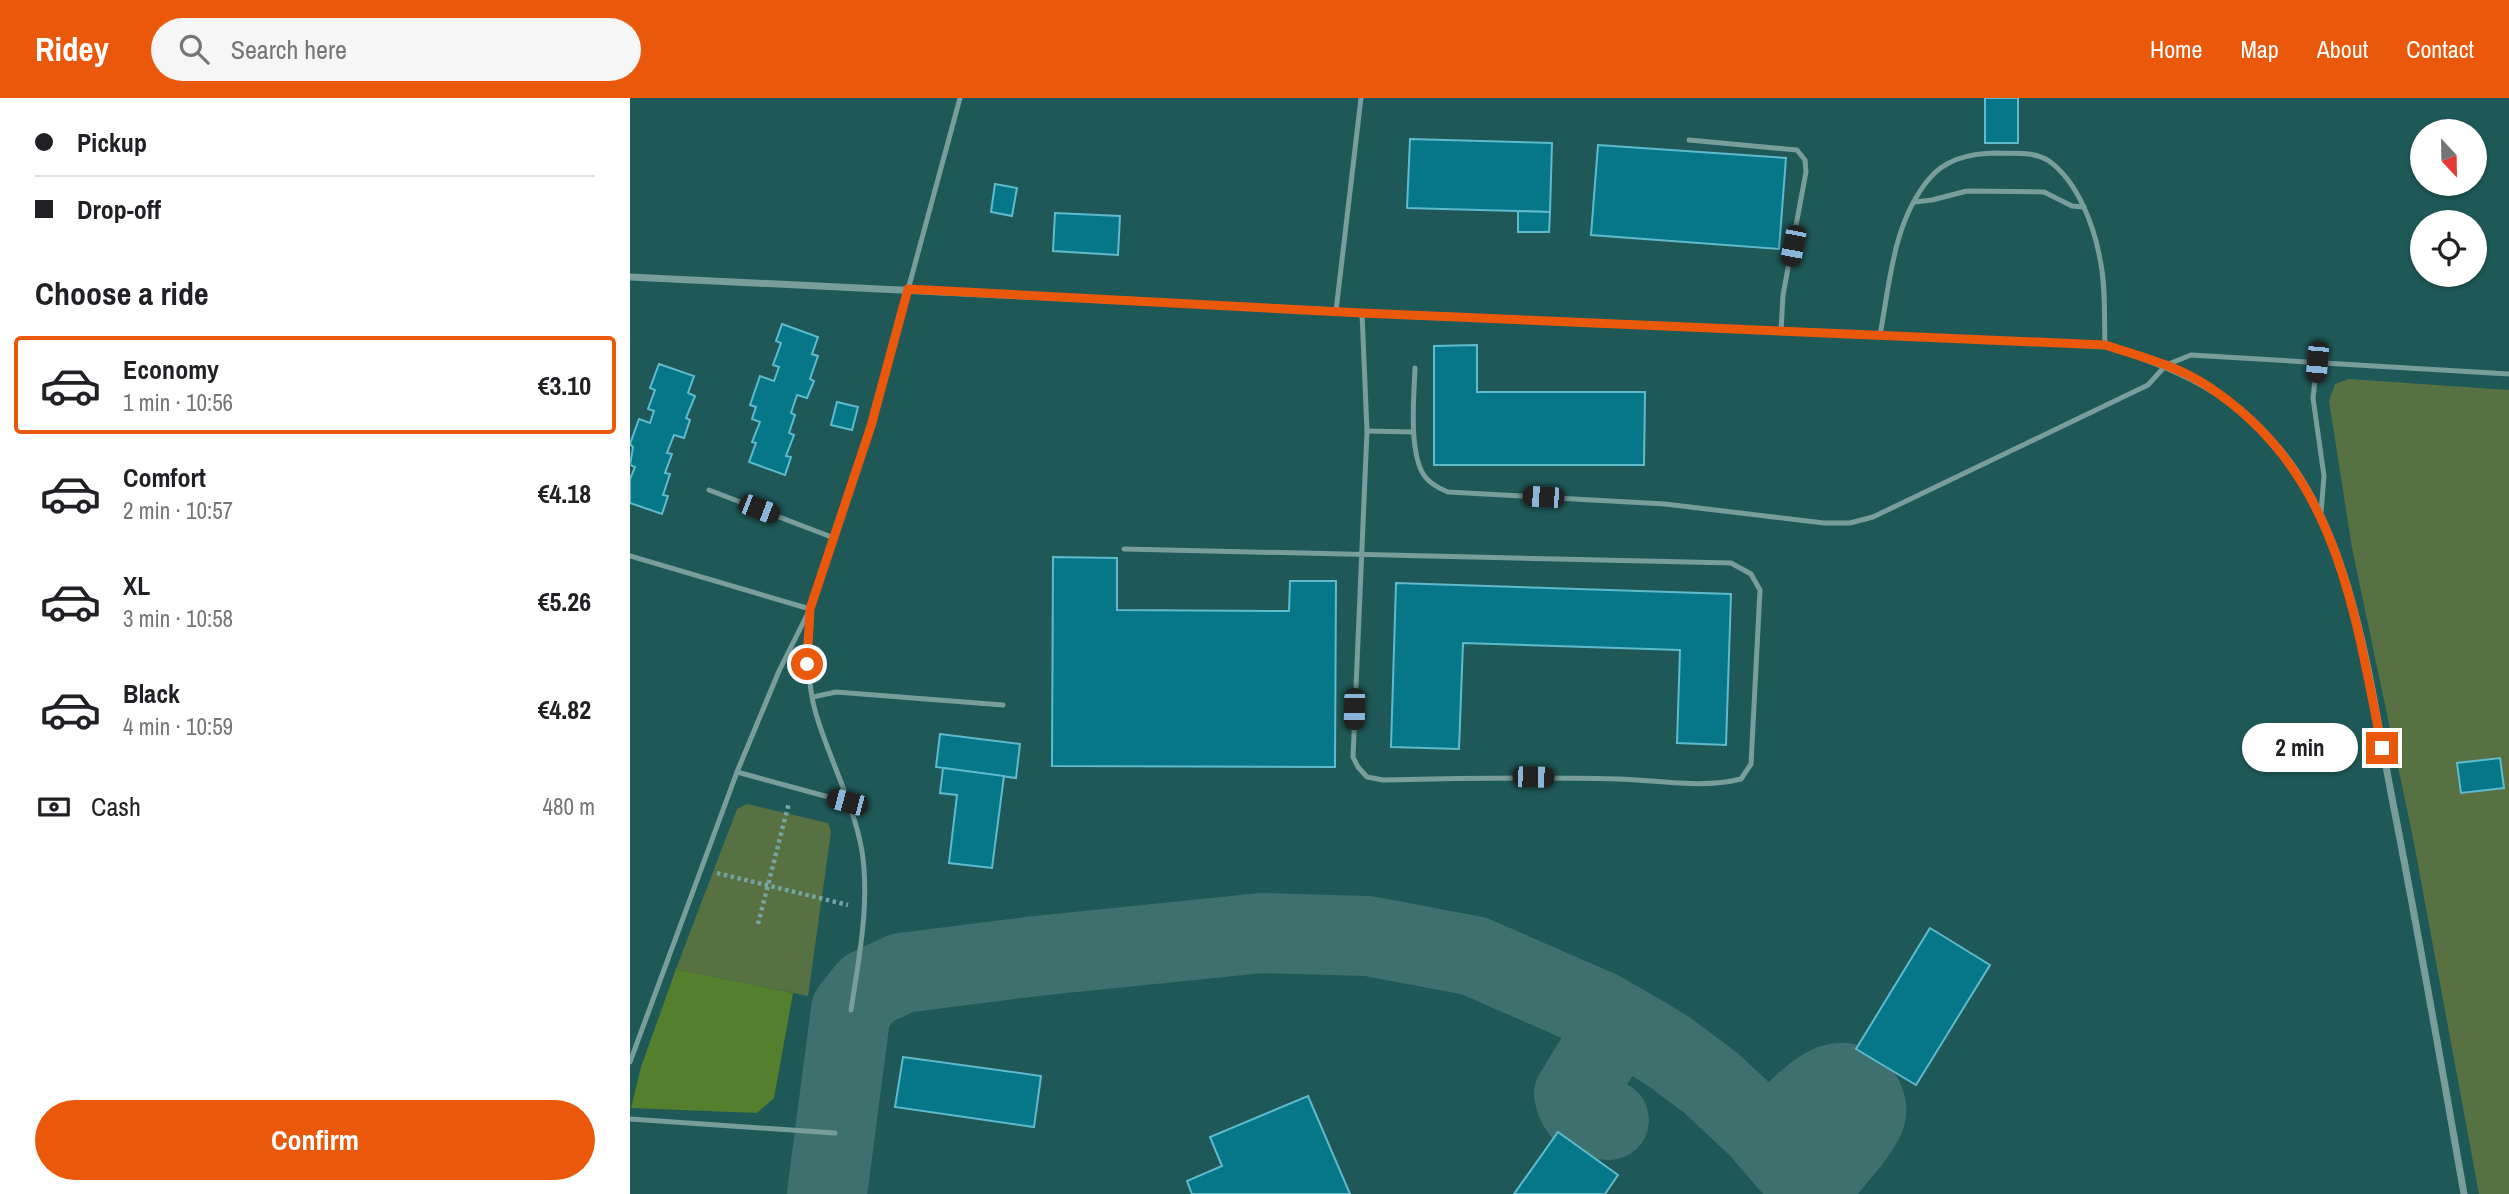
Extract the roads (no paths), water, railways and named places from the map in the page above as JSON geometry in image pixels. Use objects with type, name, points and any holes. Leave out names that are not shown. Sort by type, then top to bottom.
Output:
[{"type":"street","points":[[630,277],[1336,310]]},
{"type":"street","points":[[1362,313],[2105,345],[2166,365],[2208,387],[2277,446],[2321,513],[2343,571],[2366,667],[2420,938],[2464,1194]]},
{"type":"lane","points":[[630,1062],[737,772],[779,671],[810,609],[871,426],[960,98]]},
{"type":"lane","points":[[1124,549],[1361,554],[1731,564],[1751,574],[1760,590],[1751,764],[1741,779],[1719,785],[1623,779],[1510,777],[1383,780],[1367,776],[1358,767],[1353,757],[1361,554],[1367,431],[1362,313],[1336,310],[1361,98]]},
{"type":"lane","points":[[1689,140],[1797,150],[1805,160],[1806,172],[1783,295],[1781,331]]},
{"type":"lane","points":[[1880,335],[1897,240],[1914,202],[1929,179],[1941,167],[1959,157],[1987,153],[2032,155],[2049,161],[2084,207],[2101,260],[2105,345]]},
{"type":"lane","points":[[1914,202],[1967,191],[2043,192],[2072,206],[2084,207]]},
{"type":"lane","points":[[1415,368],[1413,432],[1422,472],[1434,486],[1447,492],[1665,503],[1824,523],[1850,523],[1873,517],[2148,384],[2166,365],[2178,359],[2200,354],[2509,374]]},
{"type":"lane","points":[[2317,362],[2313,398],[2324,477],[2321,513]]},
{"type":"lane","points":[[1367,431],[1413,432]]},
{"type":"lane","points":[[709,490],[834,538]]},
{"type":"lane","points":[[630,556],[810,609]]},
{"type":"lane","points":[[810,609],[807,664],[816,712],[862,850],[865,909],[851,1010]]},
{"type":"lane","points":[[813,697],[836,692],[862,693],[1003,705]]},
{"type":"lane","points":[[737,772],[847,802]]},
{"type":"lane","points":[[630,1119],[835,1133]]}]
